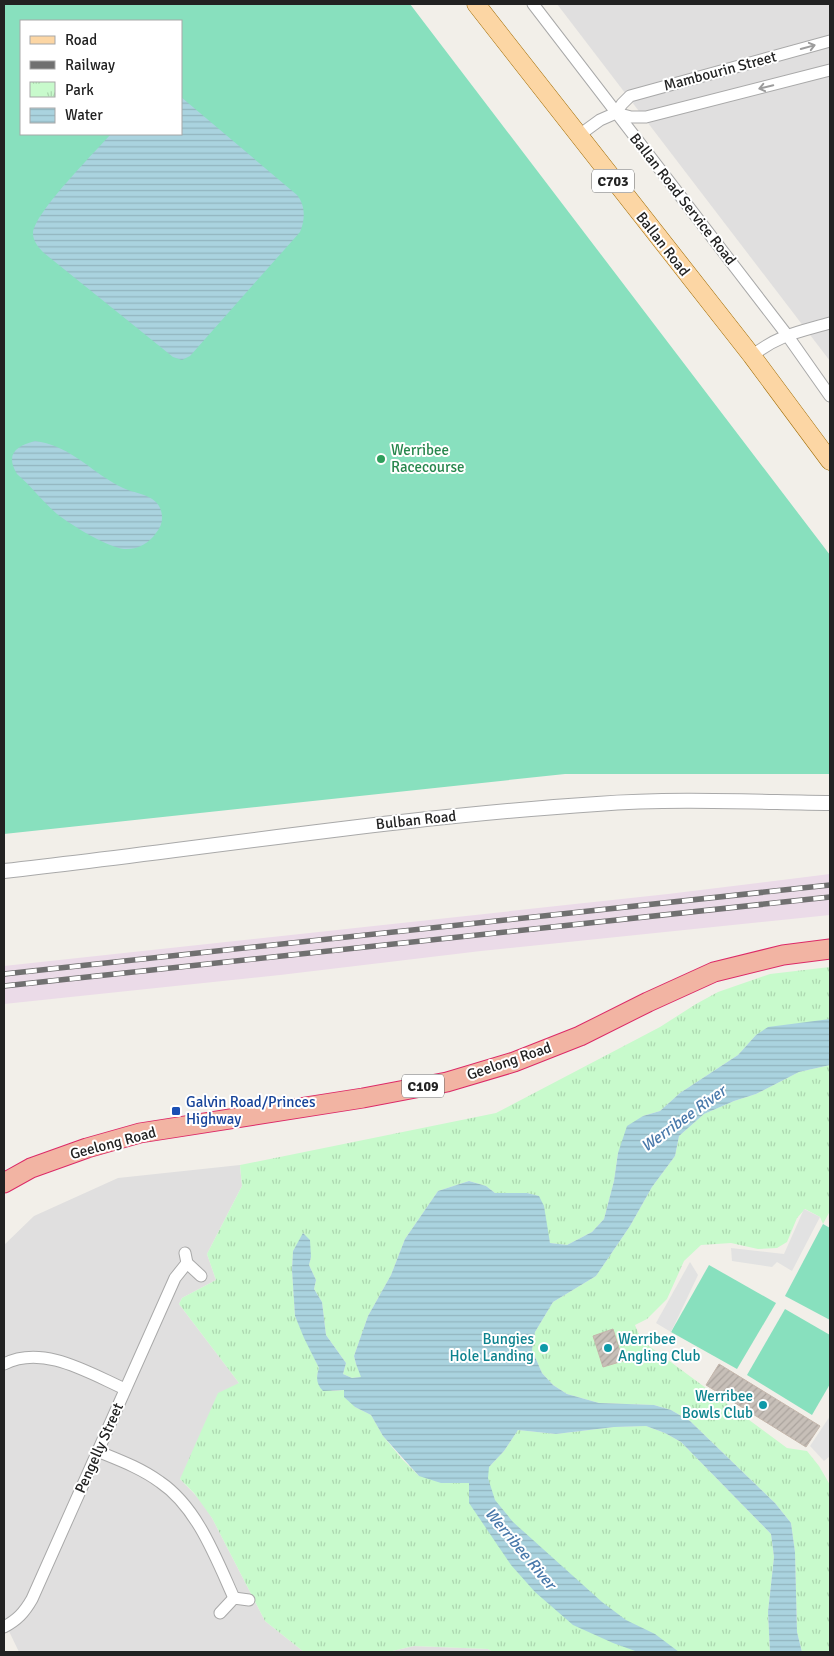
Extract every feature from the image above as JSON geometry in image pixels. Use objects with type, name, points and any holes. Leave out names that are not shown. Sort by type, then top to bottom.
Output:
[{"type":"highway","name":"Geelong Road","points":[[4,1183],[31,1168],[87,1148],[140,1133],[354,1100],[447,1082],[514,1062],[580,1036],[714,972],[783,954],[830,949]]},
{"type":"main road","name":"Ballan Road","points":[[476,4],[752,356],[830,461]]},
{"type":"street","name":"Ballan Road Service Road","points":[[533,4],[787,335],[830,396]]},
{"type":"street","name":"Mambourin Street","points":[[578,136],[600,120],[616,113],[630,96],[830,41]]},
{"type":"street","name":"Mambourin Street","points":[[616,113],[631,117],[646,117],[830,70]]},
{"type":"street","points":[[752,356],[767,344],[787,335],[830,323]]},
{"type":"street","name":"Bulban Road","points":[[4,871],[311,832],[511,810],[599,803],[701,801],[830,803]]},
{"type":"street","name":"Pengelly Street","points":[[4,1627],[18,1619],[32,1600],[97,1451],[175,1278],[186,1258],[201,1276]]},
{"type":"street","points":[[4,1364],[22,1358],[56,1360],[125,1389]]},
{"type":"street","points":[[97,1451],[142,1470],[162,1482],[175,1495],[200,1526],[234,1598]]},
{"type":"street","points":[[234,1598],[249,1600]]},
{"type":"street","points":[[220,1613],[234,1598]]},
{"type":"shaded area","points":[[557,4],[830,4],[830,361]]},
{"type":"shaded area","points":[[830,874],[830,915],[481,951],[280,975],[4,1004],[4,966],[668,894]]},
{"type":"shaded area","points":[[240,1165],[242,1186],[207,1254],[216,1280],[182,1298],[179,1304],[239,1383],[180,1479],[201,1501],[212,1518],[265,1621],[304,1652],[19,1652],[4,1621],[4,1245],[34,1216],[118,1178]]},
{"type":"shaded area","points":[[804,1209],[820,1217],[792,1271],[777,1262],[772,1267],[732,1261],[731,1248],[784,1254]]},
{"type":"shaded area","points":[[690,1262],[698,1275],[671,1332],[656,1323]]},
{"type":"shaded area","points":[[830,1416],[830,1456],[824,1461],[810,1446]]},
{"type":"shaded area","points":[[414,1646],[488,1649],[493,1652],[388,1652]]},
{"type":"green space","name":"Werribee Racecourse","points":[[4,4],[410,4],[830,555],[830,774],[565,774],[4,834]]},
{"type":"green space","points":[[830,967],[830,1019],[756,1035],[738,1055],[680,1093],[660,1111],[643,1116],[618,1153],[614,1181],[604,1219],[592,1232],[567,1245],[550,1243],[538,1196],[527,1193],[495,1193],[486,1186],[469,1181],[438,1191],[405,1239],[391,1275],[368,1316],[354,1356],[362,1377],[352,1378],[343,1374],[346,1363],[326,1335],[322,1302],[314,1289],[316,1280],[309,1265],[311,1257],[304,1233],[293,1251],[292,1270],[295,1316],[319,1368],[317,1376],[332,1391],[344,1390],[355,1407],[371,1415],[383,1436],[419,1476],[489,1467],[504,1451],[518,1430],[556,1434],[614,1427],[646,1426],[665,1433],[681,1442],[771,1534],[774,1557],[768,1612],[770,1652],[493,1652],[488,1649],[414,1646],[388,1652],[304,1652],[265,1621],[212,1518],[194,1493],[180,1479],[218,1393],[239,1383],[179,1304],[182,1298],[216,1280],[207,1254],[242,1186],[240,1165],[496,1113],[660,1027],[718,992],[770,974]]},
{"type":"green space","points":[[830,1065],[830,1211],[823,1224],[820,1217],[805,1209],[797,1218],[787,1242],[777,1248],[758,1249],[731,1243],[701,1245],[684,1261],[667,1299],[647,1319],[635,1325],[641,1340],[787,1448],[807,1451],[819,1466],[830,1485],[830,1652],[802,1652],[797,1632],[795,1552],[791,1523],[775,1503],[690,1421],[671,1410],[654,1405],[599,1403],[567,1394],[553,1385],[542,1373],[532,1350],[535,1332],[553,1302],[596,1276],[630,1226],[652,1187],[675,1156],[679,1136],[704,1114],[756,1094],[799,1072]]},
{"type":"green space","points":[[823,1224],[830,1228],[830,1320],[785,1296]]},
{"type":"green space","points":[[709,1265],[776,1303],[737,1369],[671,1332]]},
{"type":"green space","points":[[785,1309],[830,1335],[830,1384],[812,1415],[747,1375]]},
{"type":"water","points":[[182,98],[297,195],[304,213],[303,223],[300,232],[190,356],[182,360],[173,357],[44,253],[36,244],[33,233],[36,223],[54,197],[110,135],[182,135]]},
{"type":"water","points":[[35,441],[52,445],[66,452],[110,481],[154,501],[158,504],[162,515],[162,521],[158,530],[143,545],[124,549],[99,540],[63,519],[17,474],[14,467],[12,456],[14,452],[22,445]]},
{"type":"water","name":"Werribee River","points":[[830,1019],[830,1065],[799,1072],[756,1094],[704,1114],[679,1136],[675,1156],[652,1187],[630,1226],[596,1276],[553,1302],[535,1332],[532,1350],[542,1373],[553,1385],[567,1394],[599,1403],[654,1405],[671,1410],[690,1421],[775,1503],[791,1523],[795,1552],[797,1632],[802,1652],[770,1652],[768,1612],[774,1557],[771,1534],[681,1442],[665,1433],[646,1426],[614,1427],[556,1434],[518,1430],[504,1451],[489,1467],[488,1478],[495,1500],[513,1522],[602,1602],[626,1620],[655,1634],[679,1652],[638,1652],[573,1625],[535,1592],[511,1565],[469,1503],[469,1483],[441,1483],[419,1476],[383,1436],[371,1415],[355,1407],[344,1397],[344,1390],[323,1391],[317,1380],[319,1368],[295,1316],[292,1270],[293,1251],[303,1233],[310,1240],[311,1257],[309,1265],[316,1280],[314,1289],[322,1302],[326,1335],[346,1363],[343,1374],[352,1378],[361,1377],[354,1356],[368,1316],[391,1275],[405,1239],[438,1191],[469,1181],[486,1186],[495,1193],[527,1193],[539,1196],[544,1206],[550,1243],[567,1245],[592,1232],[604,1219],[614,1181],[618,1153],[627,1126],[643,1116],[660,1111],[680,1093],[738,1055],[756,1035],[768,1027]]},
{"type":"building","name":"Werribee Angling Club","points":[[613,1329],[623,1361],[603,1367],[593,1336]]},
{"type":"building","name":"Werribee Bowls Club","points":[[719,1364],[820,1426],[806,1447],[706,1385]]},
{"type":"railway","points":[[4,974],[830,885]]},
{"type":"railway","points":[[4,986],[830,897]]},
{"type":"place","name":"Werribee Racecourse","points":[[381,459]]},
{"type":"place","name":"Galvin Road/Princes Highway","points":[[176,1111]]},
{"type":"place","name":"Bungies Hole Landing","points":[[544,1348]]},
{"type":"place","name":"Werribee Angling Club","points":[[608,1348]]},
{"type":"place","name":"Werribee Bowls Club","points":[[763,1405]]}]
